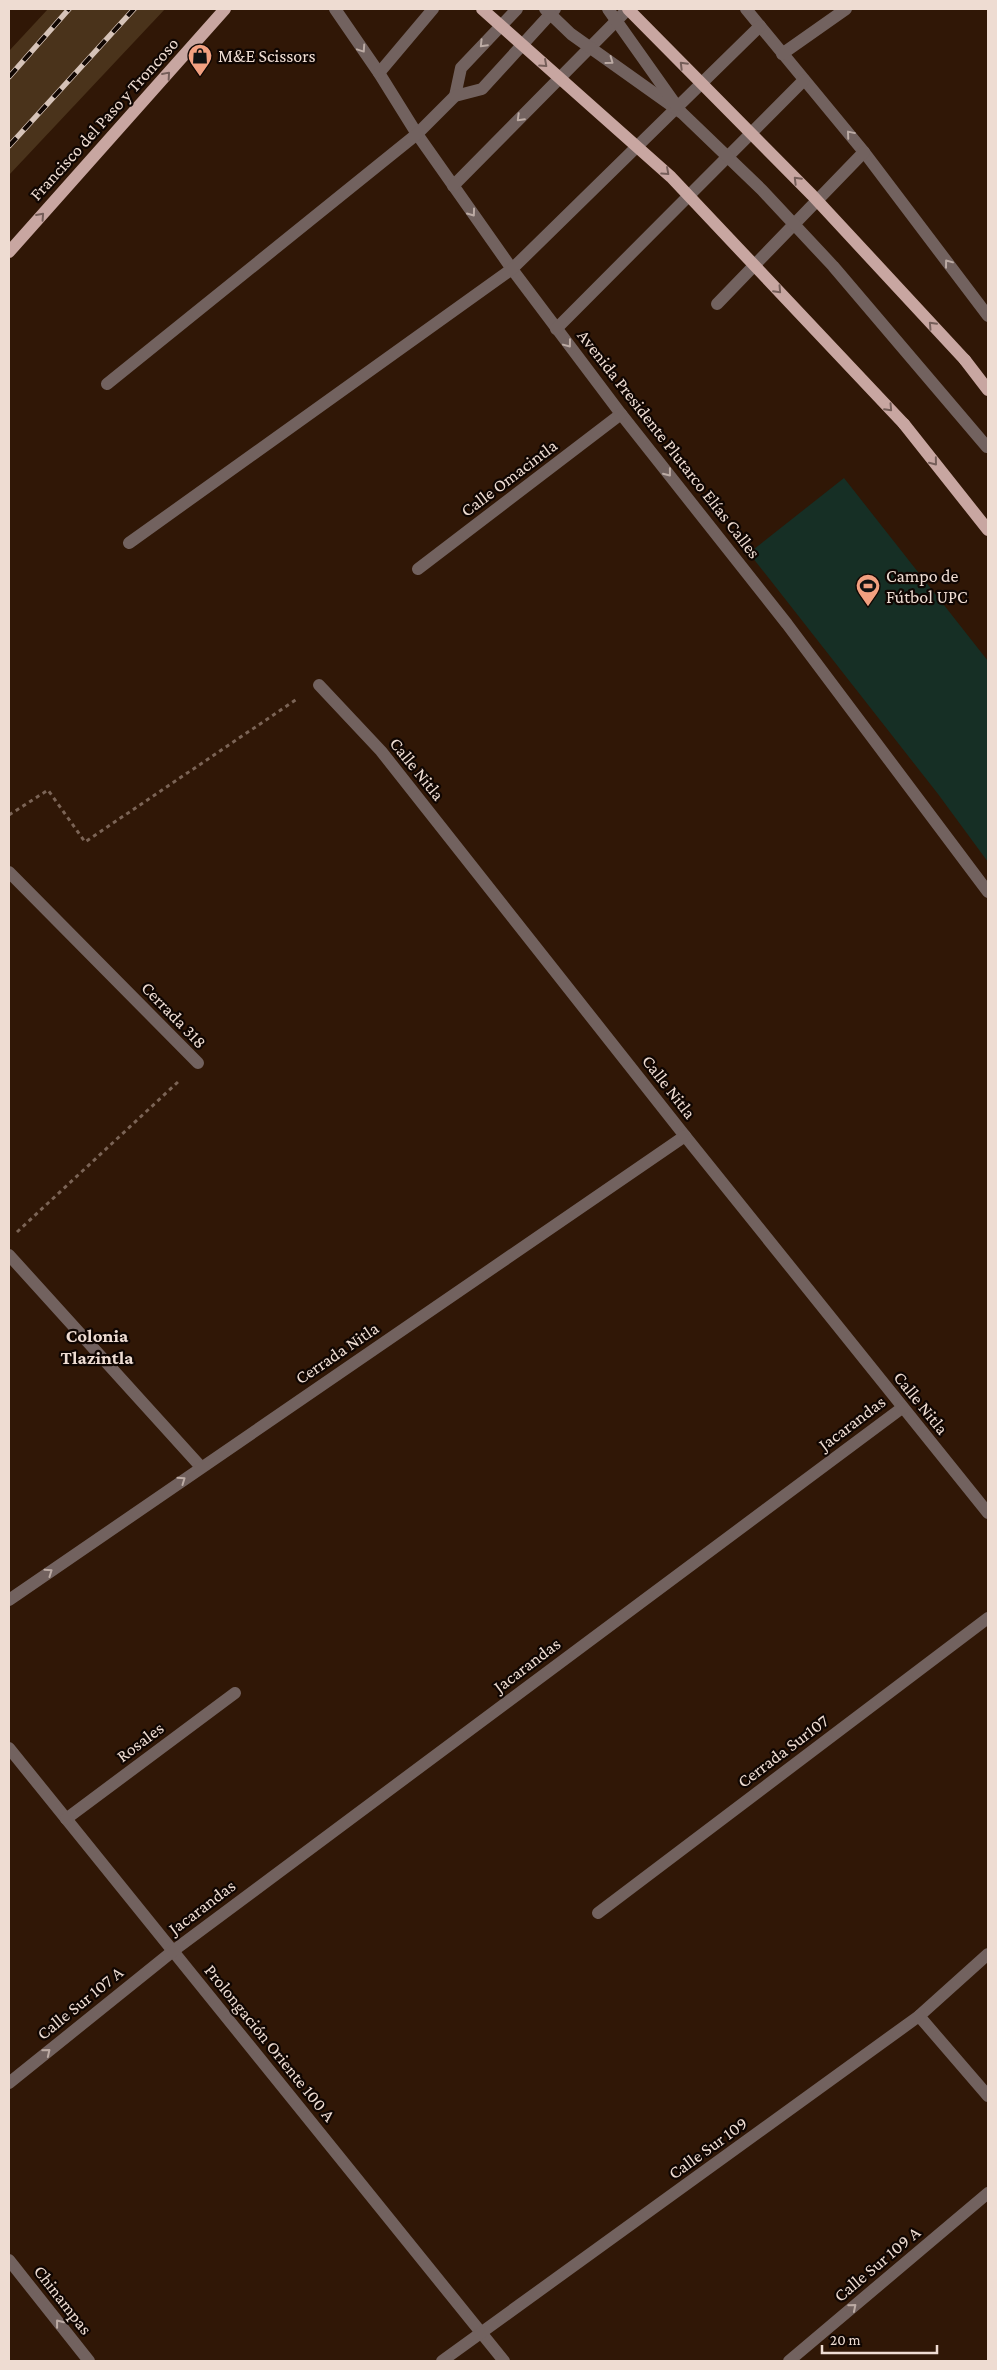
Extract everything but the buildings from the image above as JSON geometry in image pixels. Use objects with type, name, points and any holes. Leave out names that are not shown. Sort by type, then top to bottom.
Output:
[{"type":"main road","name":"Francisco del Paso y Troncoso","points":[[9,252],[225,9]]},
{"type":"main road","points":[[482,9],[671,177],[904,424],[988,530]]},
{"type":"main road","points":[[628,9],[812,195],[965,360],[988,390]]},
{"type":"street","name":"Avenida Presidente Plutarco Elías Calles","points":[[335,9],[379,73],[417,134],[556,329],[787,624],[988,892]]},
{"type":"street","points":[[379,73],[434,9]]},
{"type":"street","points":[[455,96],[461,68],[517,9]]},
{"type":"street","points":[[545,9],[571,34],[682,114],[762,190],[832,266],[988,448]]},
{"type":"street","points":[[107,384],[417,134],[455,96],[482,89],[555,9]]},
{"type":"street","points":[[608,9],[682,114]]},
{"type":"street","points":[[453,186],[628,9]]},
{"type":"street","points":[[746,9],[864,152],[988,316]]},
{"type":"street","points":[[782,54],[846,9]]},
{"type":"street","points":[[129,543],[512,269],[760,26]]},
{"type":"street","points":[[556,329],[804,80]]},
{"type":"street","points":[[718,304],[864,152]]},
{"type":"street","name":"Calle Omacintla","points":[[418,569],[622,414]]},
{"type":"street","name":"Calle Nitla","points":[[318,685],[381,751],[685,1136],[988,1513]]},
{"type":"street","name":"Cerrada 318","points":[[9,872],[198,1063]]},
{"type":"street","name":"Cerrada Nitla","points":[[9,1600],[685,1136]]},
{"type":"street","points":[[9,1255],[201,1467]]},
{"type":"street","name":"Jacarandas","points":[[173,1951],[902,1408]]},
{"type":"street","name":"Cerrada Sur107","points":[[598,1912],[988,1618]]},
{"type":"street","name":"Rosales","points":[[66,1820],[235,1693]]},
{"type":"street","name":"Prolongación Oriente 100 A","points":[[10,1751],[504,2361]]},
{"type":"street","name":"Calle Sur 107 A","points":[[9,2083],[173,1951]]},
{"type":"street","name":"Calle Sur 109","points":[[442,2361],[482,2334],[919,2016],[988,1954]]},
{"type":"street","points":[[919,2016],[988,2096]]},
{"type":"street","name":"Calle Sur 109 A","points":[[789,2361],[988,2193]]},
{"type":"street","name":"Chinampas","points":[[9,2260],[89,2361]]},
{"type":"path","points":[[9,815],[48,790],[85,842],[318,685]]},
{"type":"path","name":"Cerrada 318","points":[[16,1233],[198,1063]]},
{"type":"green space","name":"Campo de Fútbol UPC","points":[[844,478],[988,661],[988,862],[938,794],[749,553]]},
{"type":"railway","points":[[9,77],[69,9]]},
{"type":"railway","points":[[9,146],[134,9]]},
{"type":"place","name":"M&E Scissors","points":[[200,77]]},
{"type":"place","name":"Campo de Fútbol UPC","points":[[868,607]]},
{"type":"district","name":"Colonia Tlazintla","points":[[97,1346]]}]
